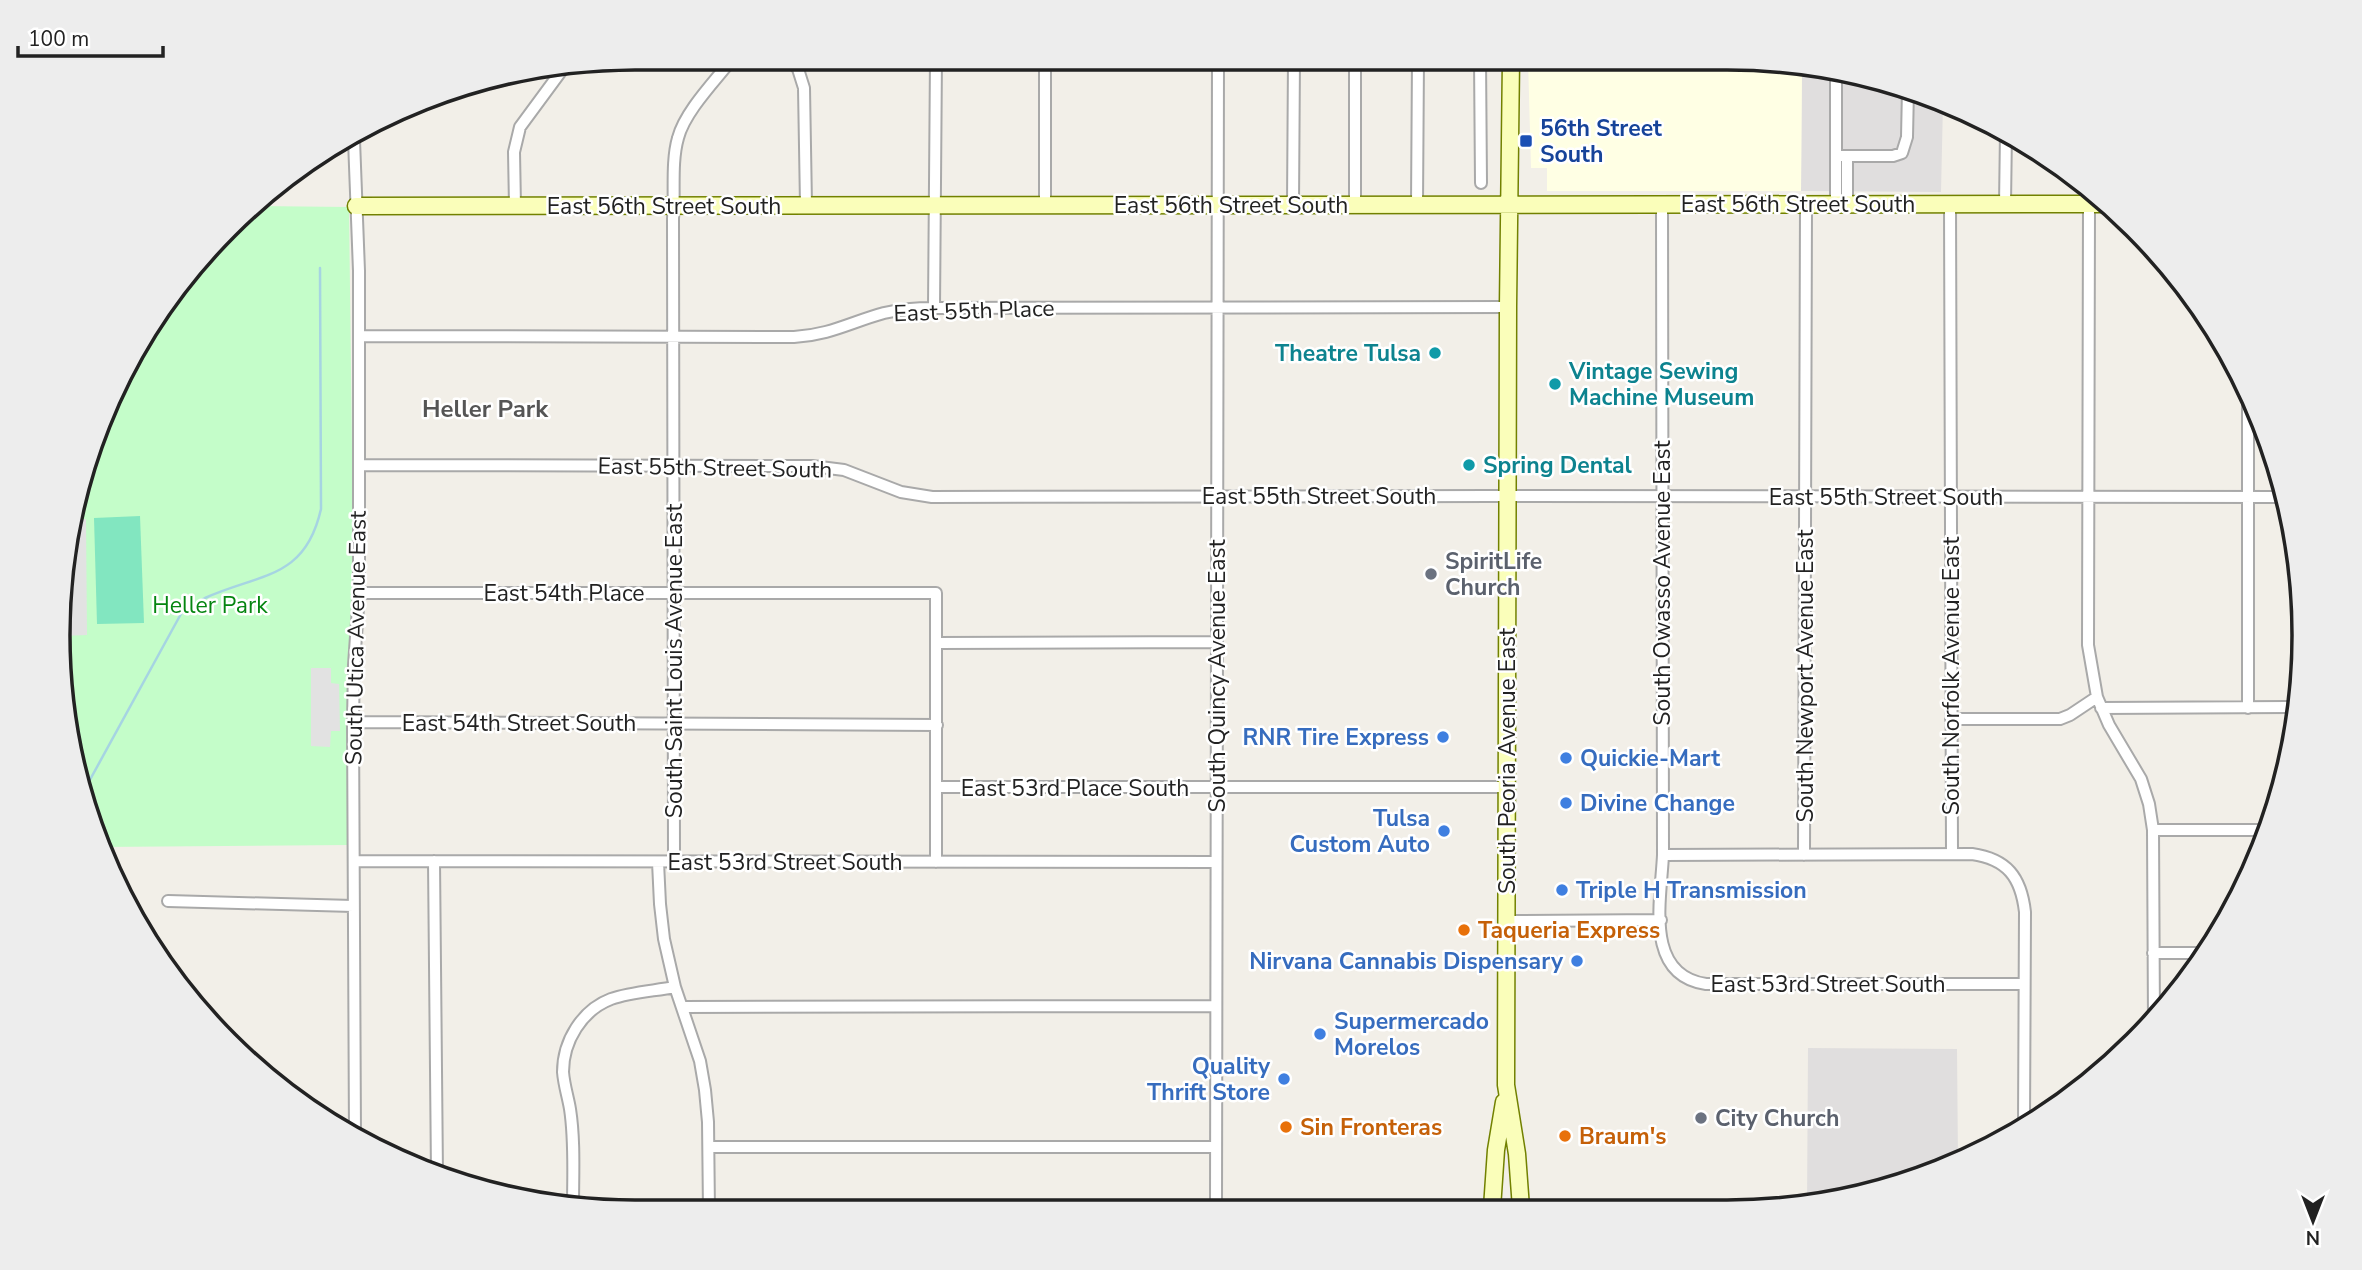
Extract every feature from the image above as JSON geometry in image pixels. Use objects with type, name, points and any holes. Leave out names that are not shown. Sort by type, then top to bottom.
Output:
[{"type":"street","name":"South Saint Louis Avenue East","points":[[674,862],[673,336],[676,147],[678,136],[689,115],[724,70]]},
{"type":"street","points":[[798,70],[804,88],[806,205]]},
{"type":"street","points":[[934,308],[936,70]]},
{"type":"street","points":[[1045,70],[1045,206]]},
{"type":"street","name":"South Quincy Avenue East","points":[[1216,1200],[1218,70]]},
{"type":"street","points":[[1293,204],[1294,70]]},
{"type":"street","points":[[1355,70],[1355,204]]},
{"type":"street","points":[[1417,204],[1418,70]]},
{"type":"street","points":[[1480,70],[1481,183]]},
{"type":"street","name":"South Peoria Avenue East","points":[[1493,1200],[1496,1150],[1506,1085],[1511,70]]},
{"type":"street","points":[[515,206],[513,152],[520,127],[558,76]]},
{"type":"street","points":[[1837,81],[1842,156],[1841,204]]},
{"type":"street","points":[[1842,156],[1893,156],[1902,153],[1907,137],[1908,100]]},
{"type":"street","points":[[2005,204],[2006,144]]},
{"type":"street","name":"South Utica Avenue East","points":[[354,145],[359,336],[359,593],[353,722],[355,1126]]},
{"type":"street","name":"South Owasso Avenue East","points":[[1661,920],[1662,204]]},
{"type":"street","name":"South Newport Avenue East","points":[[1804,855],[1806,204]]},
{"type":"street","name":"South Norfolk Avenue East","points":[[1950,204],[1952,854]]},
{"type":"street","points":[[2089,204],[2088,645],[2099,703],[2141,779],[2149,804],[2153,830],[2154,1006]]},
{"type":"street","name":"East 56th Street South","points":[[356,206],[2092,204]]},
{"type":"street","name":"East 55th Place","points":[[359,336],[818,335],[885,313],[934,308],[1508,307]]},
{"type":"street","points":[[2248,417],[2248,708]]},
{"type":"street","name":"East 55th Street South","points":[[359,465],[830,467],[862,476],[883,487],[932,497],[2275,497]]},
{"type":"street","name":"East 54th Place","points":[[359,593],[936,593],[937,643]]},
{"type":"street","points":[[936,862],[937,643],[1216,642]]},
{"type":"street","points":[[1951,719],[2060,719],[2099,703],[2287,707]]},
{"type":"street","name":"East 54th Street South","points":[[353,722],[937,724]]},
{"type":"street","name":"East 53rd Place South","points":[[937,787],[1507,787]]},
{"type":"street","points":[[2153,830],[2257,830]]},
{"type":"street","points":[[1663,855],[1952,854],[1984,856],[1999,861],[2019,884],[2023,897],[2024,1115]]},
{"type":"street","name":"East 53rd Street South","points":[[354,861],[1216,862]]},
{"type":"street","points":[[434,861],[437,1164]]},
{"type":"street","points":[[658,862],[664,939],[675,987],[697,1051],[705,1090],[709,1200]]},
{"type":"street","points":[[168,901],[353,906]]},
{"type":"street","points":[[1507,920],[1661,920]]},
{"type":"street","name":"East 53rd Street South","points":[[1661,920],[1661,938],[1667,959],[1677,972],[1697,982],[2024,984]]},
{"type":"street","points":[[2153,953],[2194,953]]},
{"type":"street","points":[[573,1196],[572,1131],[563,1073],[570,1038],[586,1016],[609,1000],[675,987]]},
{"type":"street","points":[[683,1007],[1215,1006]]},
{"type":"street","name":"South Peoria Avenue East","points":[[1506,1085],[1517,1154],[1520,1200]]},
{"type":"street","points":[[709,1147],[1216,1147]]},
{"type":"shaded area","points":[[1528,70],[1727,70],[1802,75],[1801,191],[1547,191],[1547,168],[1531,168]]},
{"type":"shaded area","points":[[1802,75],[1873,89],[1943,113],[1941,192],[1801,191]]},
{"type":"shaded area","points":[[82,519],[86,519],[87,635],[70,636],[71,598]]},
{"type":"shaded area","points":[[311,668],[331,668],[331,683],[339,684],[340,731],[331,731],[330,747],[311,746]]},
{"type":"shaded area","points":[[1808,1048],[1957,1049],[1958,1150],[1873,1181],[1807,1194]]},
{"type":"green space","name":"Heller Park","points":[[267,206],[349,207],[354,614],[348,659],[348,845],[111,847],[89,781],[75,709],[71,672],[71,598],[81,525],[100,453],[128,385],[165,321],[210,262]]},
{"type":"green space","points":[[140,516],[144,623],[97,624],[94,518]]},
{"type":"waterway","points":[[89,781],[182,612],[205,598],[278,571],[292,562],[314,532],[321,509],[320,268]]},
{"type":"place","name":"56th Street South","points":[[1526,141]]},
{"type":"place","name":"Theatre Tulsa","points":[[1435,353]]},
{"type":"place","name":"Vintage Sewing Machine Museum","points":[[1555,384]]},
{"type":"place","name":"Spring Dental","points":[[1469,465]]},
{"type":"place","name":"SpiritLife Church","points":[[1431,574]]},
{"type":"place","name":"RNR Tire Express","points":[[1443,737]]},
{"type":"place","name":"Quickie-Mart","points":[[1566,758]]},
{"type":"place","name":"Divine Change","points":[[1566,803]]},
{"type":"place","name":"Tulsa Custom Auto","points":[[1444,831]]},
{"type":"place","name":"Triple H Transmission","points":[[1562,890]]},
{"type":"place","name":"Taqueria Express","points":[[1464,930]]},
{"type":"place","name":"Nirvana Cannabis Dispensary","points":[[1577,961]]},
{"type":"place","name":"Supermercado Morelos","points":[[1320,1034]]},
{"type":"place","name":"Quality Thrift Store","points":[[1284,1079]]},
{"type":"place","name":"City Church","points":[[1701,1118]]},
{"type":"place","name":"Sin Fronteras","points":[[1286,1127]]},
{"type":"place","name":"Braum's","points":[[1565,1136]]},
{"type":"district","name":"Heller Park","points":[[485,409]]}]
